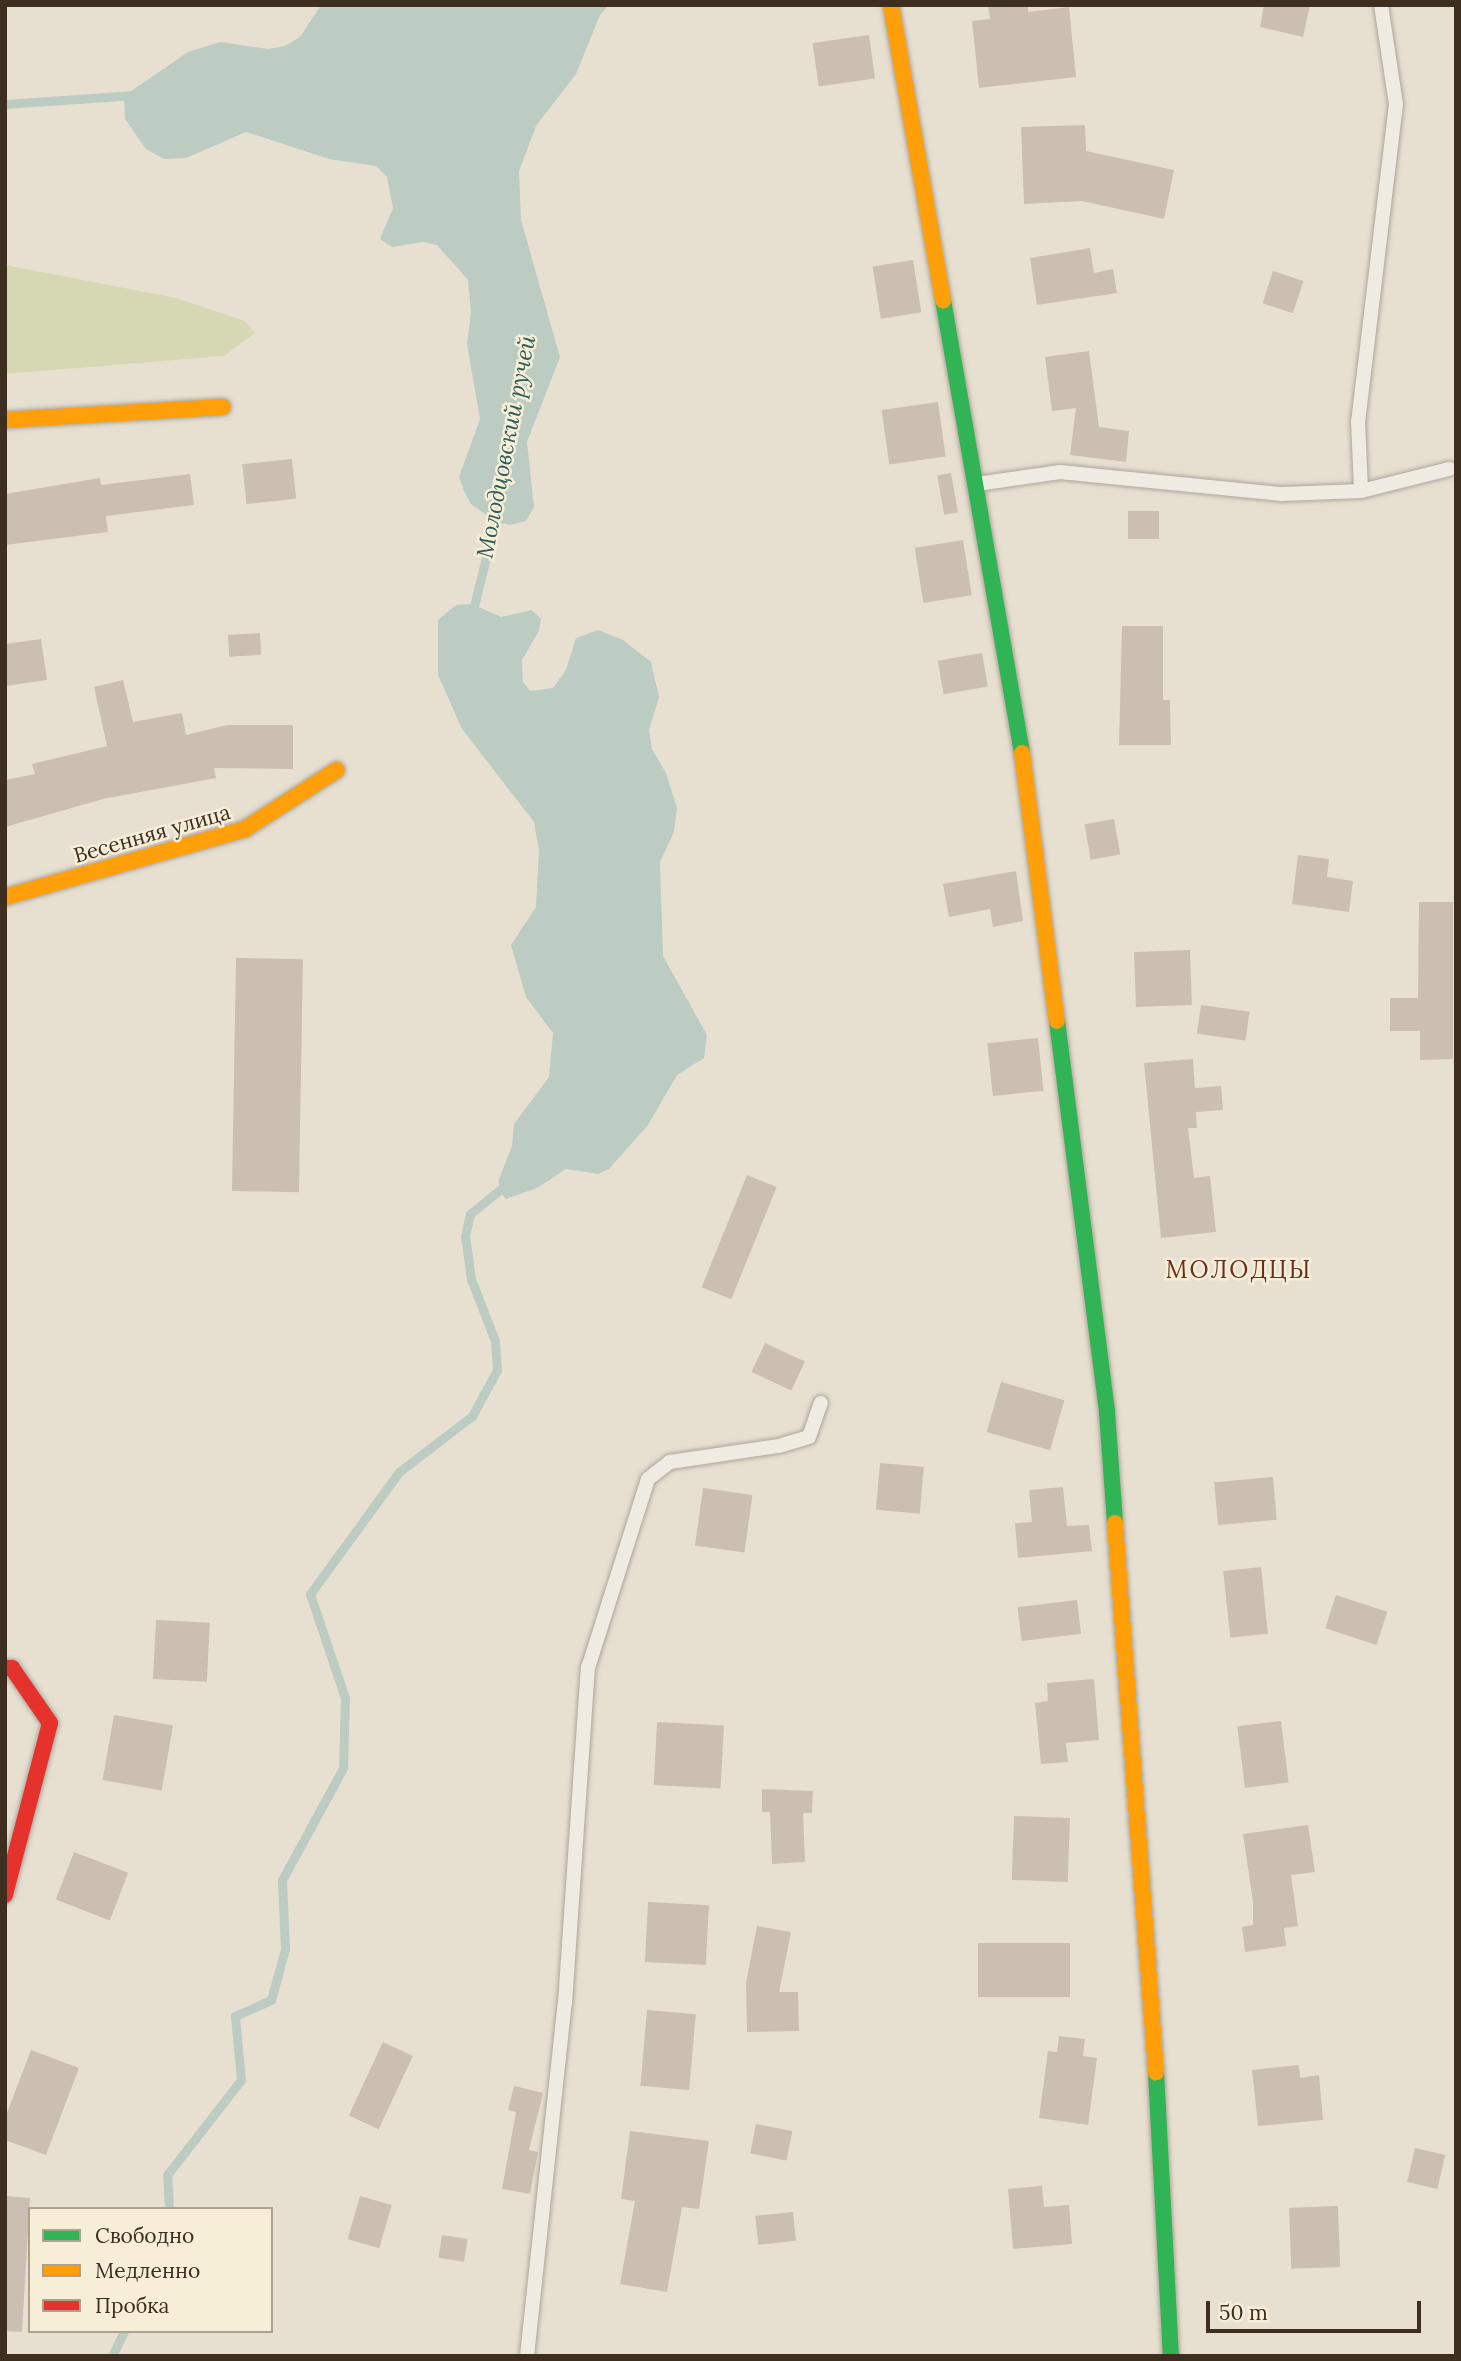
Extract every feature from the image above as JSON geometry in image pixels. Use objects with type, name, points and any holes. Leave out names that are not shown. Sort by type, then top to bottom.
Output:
[{"type":"street","points":[[891,5],[1027,780],[1107,1413],[1156,2068],[1171,2356]]},
{"type":"street","points":[[5,420],[223,407]]},
{"type":"street","name":"Весенняя улица","points":[[5,897],[245,829],[337,770]]},
{"type":"street","points":[[5,1668],[12,1668],[50,1723],[5,1895]]},
{"type":"lane","points":[[1361,491],[1358,421],[1396,104],[1381,5]]},
{"type":"lane","points":[[977,484],[1060,472],[1282,494],[1361,491],[1450,469]]},
{"type":"lane","points":[[527,2356],[565,2003],[588,1668],[648,1479],[670,1462],[779,1446],[809,1437],[821,1403]]},
{"type":"green space","points":[[5,265],[176,298],[245,321],[255,333],[224,356],[5,374]]},
{"type":"water","points":[[321,5],[609,5],[600,15],[576,74],[536,126],[519,171],[521,220],[560,357],[527,442],[534,507],[526,521],[510,525],[496,522],[471,504],[464,491],[459,477],[480,419],[467,344],[471,312],[468,280],[437,245],[423,242],[392,247],[380,239],[393,208],[387,177],[376,166],[329,159],[246,132],[186,158],[164,159],[146,149],[125,119],[124,96],[188,52],[220,42],[268,49],[285,46],[300,37]]},
{"type":"water","points":[[472,604],[501,617],[532,610],[541,619],[539,631],[522,660],[523,682],[530,691],[553,688],[566,670],[576,638],[598,630],[623,640],[651,662],[659,697],[649,730],[652,749],[666,773],[677,808],[674,832],[660,862],[663,956],[707,1035],[704,1058],[677,1075],[648,1125],[609,1169],[598,1174],[566,1169],[537,1188],[506,1199],[499,1191],[499,1179],[512,1146],[514,1124],[549,1077],[553,1033],[526,997],[511,945],[536,907],[539,851],[534,822],[462,729],[438,675],[438,620],[456,605]]},
{"type":"building","points":[[988,5],[1028,5],[1028,12],[1069,7],[1076,77],[979,88],[972,21],[990,19]]},
{"type":"building","points":[[1264,5],[1310,5],[1303,37],[1260,27]]},
{"type":"building","points":[[869,35],[875,79],[819,87],[813,43]]},
{"type":"building","points":[[1085,125],[1086,151],[1174,170],[1164,219],[1082,201],[1024,204],[1021,127]]},
{"type":"building","points":[[1090,248],[1094,273],[1113,269],[1117,293],[1037,305],[1030,258]]},
{"type":"building","points":[[913,260],[921,312],[881,319],[873,266]]},
{"type":"building","points":[[1273,271],[1303,281],[1293,313],[1262,303]]},
{"type":"building","points":[[1089,351],[1099,427],[1129,431],[1126,462],[1070,455],[1076,408],[1052,411],[1045,357]]},
{"type":"building","points":[[938,402],[946,456],[889,464],[882,410]]},
{"type":"building","points":[[292,459],[296,499],[246,504],[242,464]]},
{"type":"building","points":[[951,473],[958,512],[944,515],[937,475]]},
{"type":"building","points":[[190,474],[194,505],[106,516],[108,532],[5,545],[5,494],[100,478],[101,485]]},
{"type":"building","points":[[1128,511],[1159,511],[1159,539],[1128,539]]},
{"type":"building","points":[[963,540],[972,595],[923,603],[915,548]]},
{"type":"building","points":[[1122,626],[1163,626],[1163,700],[1170,700],[1171,745],[1119,745]]},
{"type":"building","points":[[260,633],[261,655],[229,657],[228,635]]},
{"type":"building","points":[[41,639],[47,680],[5,686],[5,644]]},
{"type":"building","points":[[982,653],[988,686],[944,694],[938,661]]},
{"type":"building","points":[[123,680],[133,722],[182,713],[186,735],[227,725],[293,725],[293,769],[214,768],[216,778],[103,799],[5,827],[5,780],[35,774],[32,764],[107,746],[94,687]]},
{"type":"building","points":[[1114,819],[1120,854],[1091,860],[1084,824]]},
{"type":"building","points":[[1298,855],[1329,859],[1327,877],[1353,881],[1349,912],[1292,904]]},
{"type":"building","points":[[1016,871],[1023,921],[993,927],[990,909],[949,917],[943,884]]},
{"type":"building","points":[[1419,902],[1453,902],[1453,1059],[1420,1060],[1420,1031],[1390,1031],[1390,998],[1418,998]]},
{"type":"building","points":[[1190,950],[1192,1005],[1136,1007],[1134,952]]},
{"type":"building","points":[[236,958],[303,959],[299,1192],[232,1191]]},
{"type":"building","points":[[1201,1005],[1250,1012],[1245,1041],[1197,1034]]},
{"type":"building","points":[[1038,1038],[1044,1091],[993,1096],[987,1043]]},
{"type":"building","points":[[1193,1059],[1195,1088],[1221,1086],[1223,1110],[1196,1112],[1197,1128],[1188,1128],[1194,1178],[1210,1176],[1216,1232],[1161,1238],[1144,1063]]},
{"type":"building","points":[[747,1175],[777,1187],[731,1299],[702,1287]]},
{"type":"building","points":[[765,1343],[805,1362],[791,1391],[751,1372]]},
{"type":"building","points":[[1001,1382],[1064,1400],[1050,1450],[987,1432]]},
{"type":"building","points":[[880,1463],[924,1467],[920,1514],[876,1510]]},
{"type":"building","points":[[1273,1477],[1277,1520],[1218,1525],[1214,1482]]},
{"type":"building","points":[[1063,1487],[1067,1526],[1089,1525],[1092,1551],[1018,1558],[1015,1523],[1032,1522],[1029,1490]]},
{"type":"building","points":[[703,1488],[753,1495],[744,1552],[695,1545]]},
{"type":"building","points":[[1261,1567],[1268,1634],[1230,1638],[1223,1571]]},
{"type":"building","points":[[1336,1595],[1387,1612],[1377,1645],[1325,1628]]},
{"type":"building","points":[[1077,1600],[1081,1634],[1022,1641],[1017,1607]]},
{"type":"building","points":[[156,1620],[210,1623],[207,1682],[153,1679]]},
{"type":"building","points":[[1094,1679],[1099,1740],[1066,1743],[1068,1762],[1041,1764],[1035,1703],[1048,1701],[1047,1683]]},
{"type":"building","points":[[114,1715],[173,1725],[162,1790],[103,1780]]},
{"type":"building","points":[[1281,1721],[1289,1783],[1245,1788],[1237,1726]]},
{"type":"building","points":[[657,1722],[724,1726],[721,1788],[654,1785]]},
{"type":"building","points":[[762,1789],[813,1791],[812,1813],[803,1813],[805,1862],[772,1864],[770,1812],[762,1812]]},
{"type":"building","points":[[1014,1816],[1070,1818],[1068,1882],[1012,1880]]},
{"type":"building","points":[[1308,1825],[1315,1872],[1291,1875],[1298,1926],[1284,1928],[1286,1946],[1245,1952],[1242,1927],[1253,1925],[1253,1902],[1243,1834]]},
{"type":"building","points":[[74,1852],[128,1873],[110,1920],[56,1900]]},
{"type":"building","points":[[648,1902],[709,1905],[706,1965],[645,1962]]},
{"type":"building","points":[[757,1926],[791,1932],[779,1992],[798,1992],[799,2031],[747,2032],[746,1983]]},
{"type":"building","points":[[978,1943],[1070,1943],[1070,1997],[978,1997]]},
{"type":"building","points":[[647,2010],[696,2014],[689,2090],[640,2086]]},
{"type":"building","points":[[1059,2036],[1085,2039],[1083,2056],[1097,2058],[1088,2125],[1039,2118],[1048,2051],[1057,2052]]},
{"type":"building","points":[[383,2042],[413,2056],[379,2129],[349,2115]]},
{"type":"building","points":[[31,2050],[79,2068],[46,2155],[5,2140],[5,2118]]},
{"type":"building","points":[[1299,2065],[1300,2078],[1319,2075],[1323,2120],[1258,2126],[1252,2070]]},
{"type":"building","points":[[514,2086],[543,2093],[529,2150],[538,2152],[530,2194],[502,2189],[516,2112],[508,2110]]},
{"type":"building","points":[[756,2124],[792,2131],[787,2161],[750,2153]]},
{"type":"building","points":[[630,2131],[709,2141],[699,2209],[682,2207],[667,2292],[620,2284],[635,2201],[621,2199]]},
{"type":"building","points":[[1415,2148],[1445,2155],[1437,2189],[1407,2182]]},
{"type":"building","points":[[1042,2186],[1044,2207],[1069,2205],[1072,2244],[1013,2249],[1008,2189]]},
{"type":"building","points":[[5,2196],[30,2198],[22,2332],[5,2331]]},
{"type":"building","points":[[360,2196],[392,2205],[379,2248],[348,2239]]},
{"type":"building","points":[[1338,2206],[1340,2267],[1291,2269],[1289,2208]]},
{"type":"building","points":[[793,2212],[796,2241],[758,2245],[755,2216]]},
{"type":"building","points":[[442,2235],[468,2239],[464,2262],[438,2258]]},
{"type":"waterway","points":[[5,104],[135,95]]},
{"type":"waterway","name":"Молодцовский ручей","points":[[472,614],[497,513]]},
{"type":"waterway","name":"Молодцовский ручей","points":[[169,2207],[167,2175],[241,2080],[235,2016],[271,2000],[285,1949],[282,1880],[343,1768],[345,1698],[310,1594],[399,1472],[472,1416],[497,1370],[495,1341],[471,1279],[465,1236],[470,1214],[507,1184]]},
{"type":"waterway","name":"Молодцовский ручей","points":[[112,2356],[123,2333]]},
{"type":"traffic: fast","points":[[943,300],[1022,753]]},
{"type":"traffic: fast","points":[[1057,1021],[1107,1413],[1115,1523]]},
{"type":"traffic: fast","points":[[1156,2072],[1171,2356]]},
{"type":"traffic: slow","points":[[891,5],[943,300]]},
{"type":"traffic: slow","points":[[5,420],[223,407]]},
{"type":"traffic: slow","points":[[1022,753],[1057,1021]]},
{"type":"traffic: slow","points":[[5,897],[245,829],[337,770]]},
{"type":"traffic: slow","points":[[1115,1523],[1156,2072]]},
{"type":"traffic: jam","points":[[5,1668],[12,1668],[50,1723],[5,1895]]},
{"type":"district","name":"МОЛОДЦЫ","points":[[1239,1270]]}]
